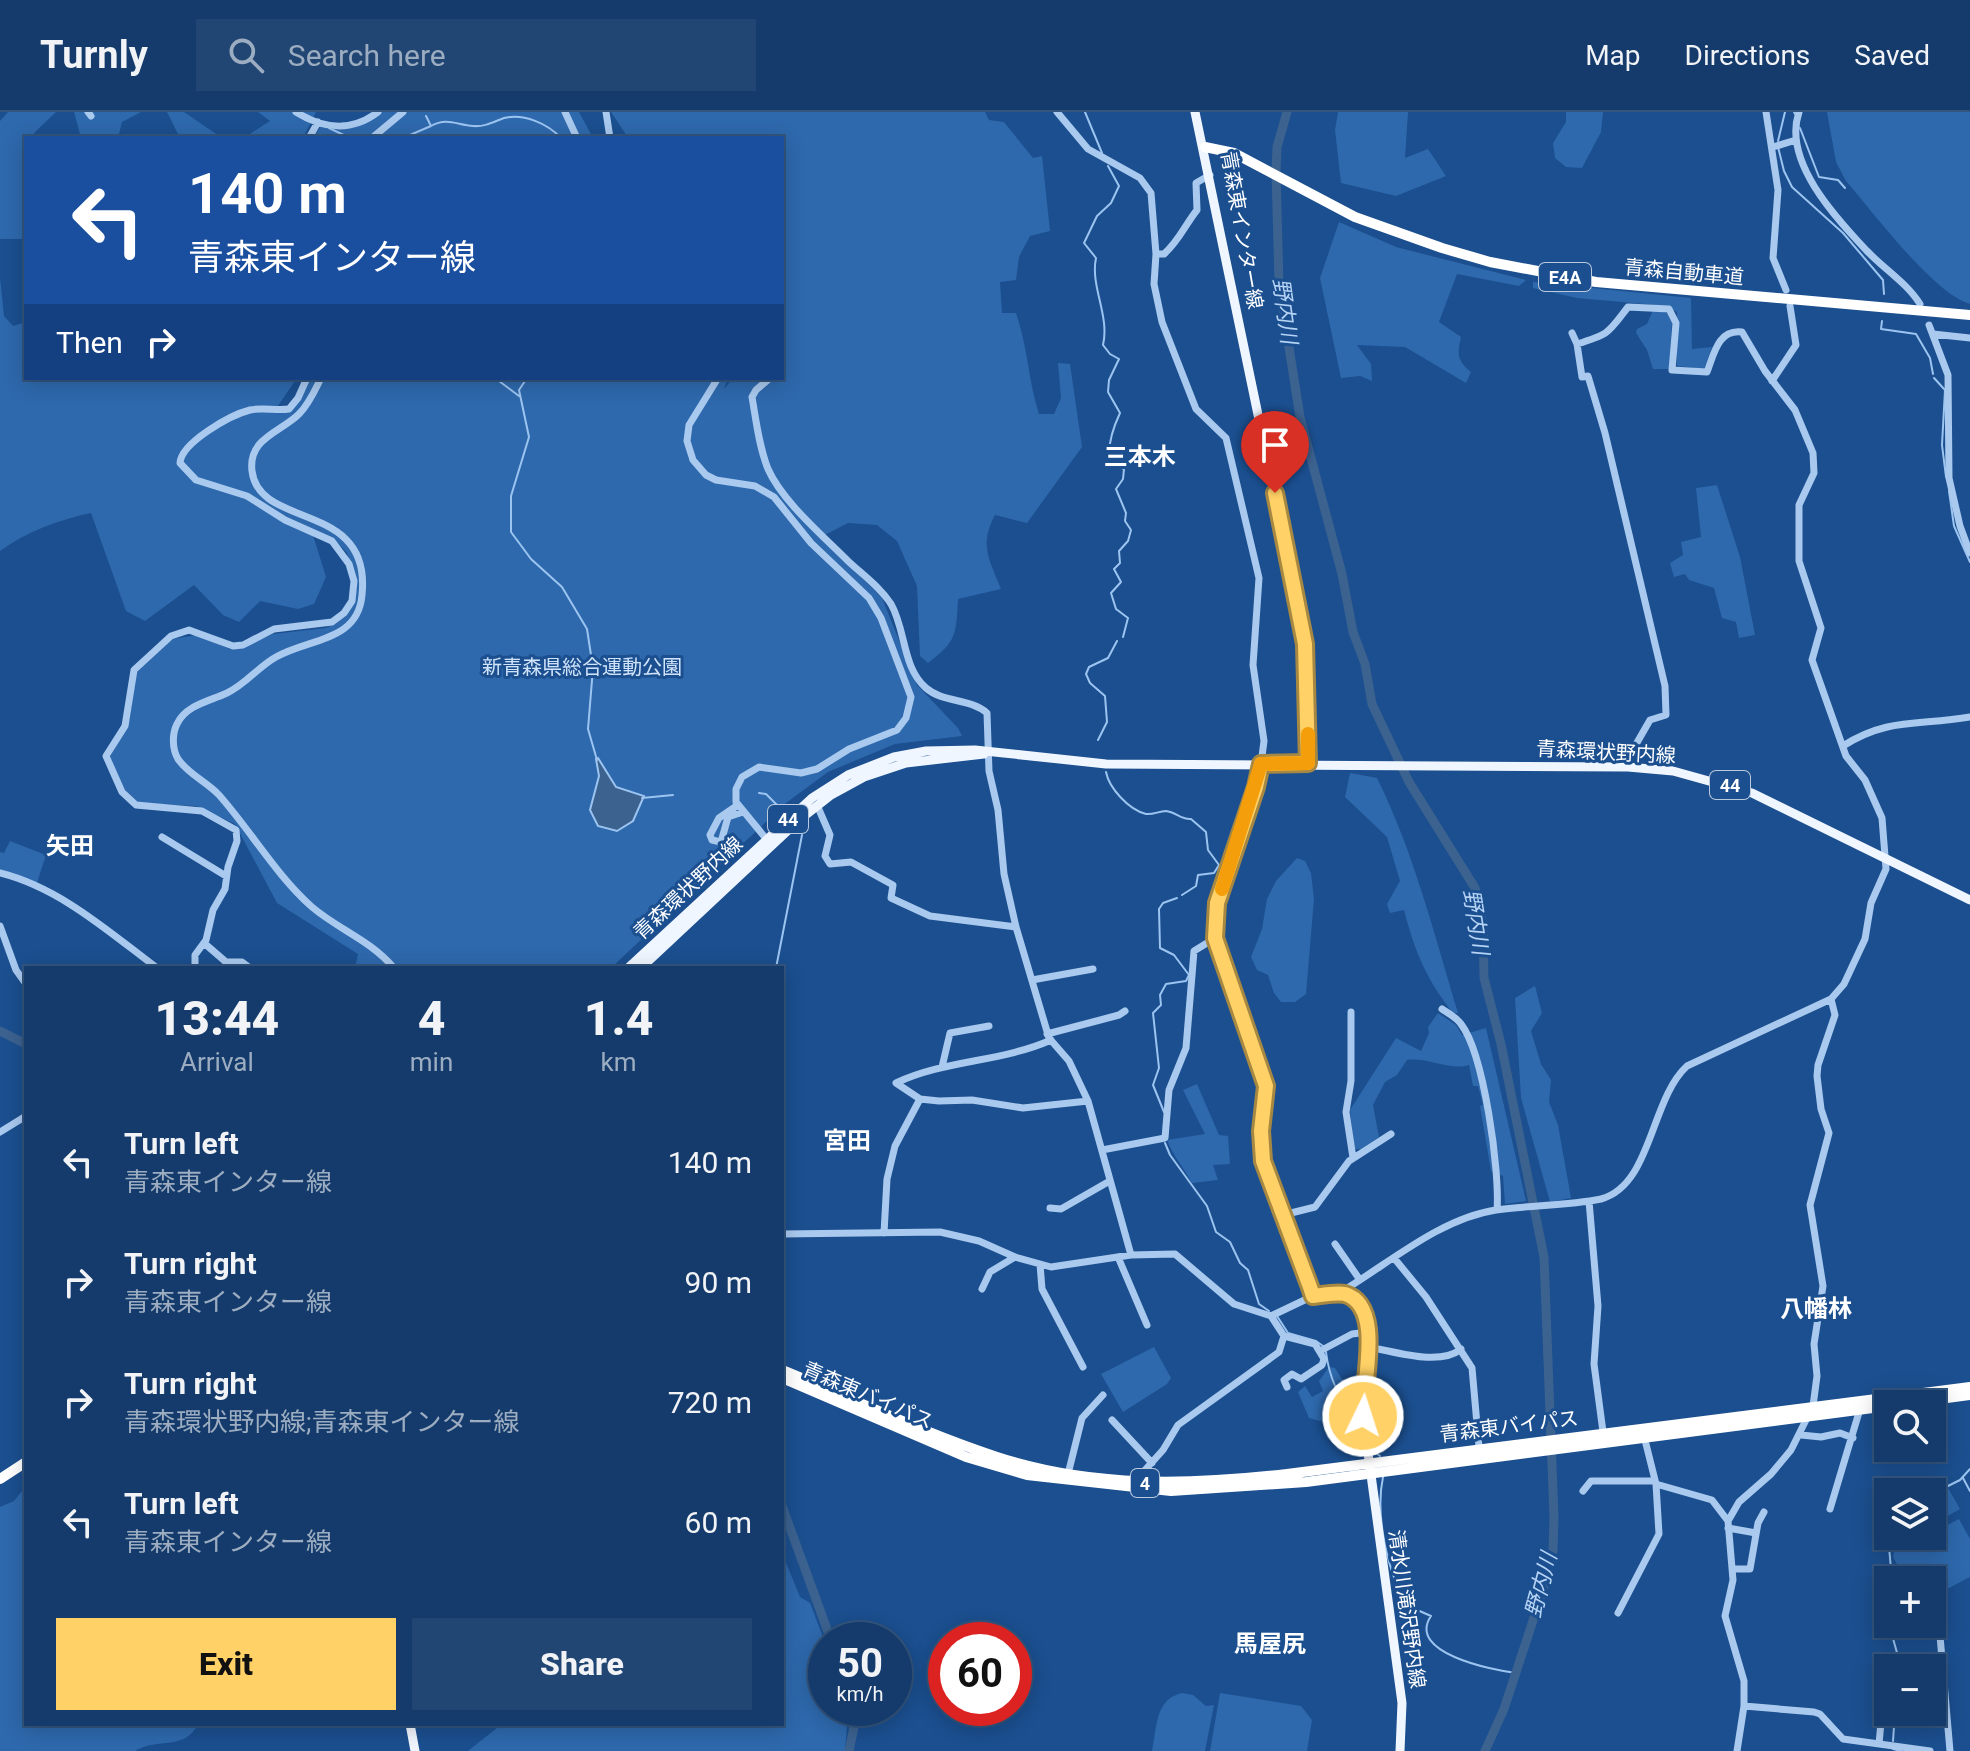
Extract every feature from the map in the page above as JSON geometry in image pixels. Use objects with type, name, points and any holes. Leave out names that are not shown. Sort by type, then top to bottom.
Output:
[{"type":"highway","name":"青森東インター線","points":[[1205,147],[1225,149],[1355,217]]},
{"type":"highway","name":"青森自動車道","points":[[1355,217],[1442,248],[1543,274],[1659,289],[1970,315]]},
{"type":"highway","name":"青森東バイパス","points":[[784,1371],[998,1457],[1068,1474],[1141,1483],[1210,1483],[1371,1468],[1588,1439],[1644,1436],[1970,1387]]},
{"type":"highway","name":"青森東バイパス","points":[[784,1379],[966,1457],[1027,1475],[1171,1491],[1306,1482],[1479,1447],[1522,1447]]},
{"type":"highway","points":[[1946,1398],[1970,1395]]},
{"type":"highway","name":"青森東バイパス","points":[[1588,1439],[1603,1432],[1874,1408]]},
{"type":"highway","points":[[0,1479],[24,1463]]},
{"type":"main road","points":[[1195,112],[1205,147]]},
{"type":"main road","name":"青森東インター線","points":[[1205,147],[1303,631],[1308,763]]},
{"type":"main road","name":"青森環状野内線","points":[[643,966],[665,940],[831,785],[875,763],[926,751],[975,750],[987,753]]},
{"type":"main road","name":"青森環状野内線","points":[[769,842],[849,785],[906,763],[987,753],[1039,755],[1106,764],[1261,764]]},
{"type":"main road","name":"44","points":[[1261,764],[1308,763]]},
{"type":"main road","name":"青森環状野内線","points":[[1308,763],[1628,767],[1673,771],[1752,793],[1970,900]]},
{"type":"main road","points":[[1261,764],[1217,903],[1215,938],[1262,1067],[1266,1086],[1260,1147],[1313,1296],[1345,1294],[1363,1307],[1368,1332],[1363,1402],[1371,1468]]},
{"type":"main road","name":"青森環状野内線","points":[[631,966],[665,940]]},
{"type":"main road","name":"清水川滝沢野内線","points":[[1371,1468],[1402,1703],[1402,1748]]},
{"type":"main road","points":[[410,1726],[415,1751]]},
{"type":"street","points":[[296,112],[318,122],[345,127],[357,125],[378,112]]},
{"type":"street","points":[[374,136],[403,112]]},
{"type":"street","points":[[565,112],[576,136]]},
{"type":"street","points":[[606,112],[610,136]]},
{"type":"street","points":[[1057,112],[1088,149],[1132,173],[1148,186],[1156,254],[1154,284],[1162,322],[1196,409],[1226,438],[1259,578],[1253,665],[1264,741],[1261,764]]},
{"type":"street","points":[[1766,112],[1777,146],[1778,190],[1773,258],[1786,290]]},
{"type":"street","points":[[1799,112],[1795,123],[1796,140],[1802,163],[1812,182],[1867,250],[1920,304]]},
{"type":"street","points":[[310,136],[318,122]]},
{"type":"street","points":[[1777,146],[1796,140]]},
{"type":"street","points":[[1156,254],[1164,254],[1178,240],[1184,224],[1197,210],[1196,183],[1210,175]]},
{"type":"street","points":[[1772,381],[1796,345],[1790,306]]},
{"type":"street","points":[[1345,1294],[1349,1287],[1394,1258],[1467,1218],[1497,1210],[1608,1198],[1631,1177],[1643,1155],[1669,1085],[1687,1066],[1831,999],[1844,984],[1865,939],[1871,903],[1886,869],[1878,805],[1865,780],[1850,764],[1812,660],[1811,653],[1820,638],[1821,628],[1799,561],[1799,505],[1814,473],[1813,453],[1795,410],[1772,381],[1745,334],[1739,330],[1720,340],[1707,372],[1672,370],[1676,317],[1663,308],[1628,307],[1615,328],[1606,335],[1577,344]]},
{"type":"street","points":[[1929,325],[1948,375],[1949,478],[1970,553]]},
{"type":"street","points":[[1572,333],[1577,344],[1582,377],[1588,376],[1605,433],[1665,686],[1666,715],[1650,720],[1627,760],[1628,767]]},
{"type":"street","points":[[1933,334],[1970,338]]},
{"type":"street","points":[[195,966],[195,955],[204,943],[213,910],[225,889],[237,841],[236,830],[202,811],[136,805],[122,792],[106,756],[125,726],[134,670],[171,636],[189,630],[233,646],[243,645],[274,629],[332,622],[349,607],[354,581],[349,564],[337,546],[285,520],[247,496],[196,480],[180,463],[181,454],[187,446],[235,416],[251,410],[289,409],[306,380]]},
{"type":"street","points":[[320,380],[299,415],[259,444],[253,457],[252,472],[258,488],[271,499],[338,532],[352,545],[363,570],[360,610],[353,623],[340,633],[275,657],[232,690],[187,711],[178,722],[174,744],[179,760],[218,795],[301,896],[320,913],[371,944],[392,966]]},
{"type":"street","points":[[717,380],[689,425],[687,441],[693,460],[706,475],[716,480],[755,486],[774,497],[811,543],[863,591],[881,618],[911,697],[906,718],[897,730],[849,749],[817,769],[801,773],[759,767],[747,773],[738,783],[735,795],[740,809],[769,842]]},
{"type":"street","points":[[768,380],[752,397],[765,459],[774,480],[824,537],[886,597],[895,613],[912,667],[923,686],[936,694],[977,706],[987,713],[987,753],[998,810],[1004,874],[1016,927],[1049,1037],[1075,1070],[1088,1101],[1108,1182],[1131,1255]]},
{"type":"street","points":[[1843,746],[1864,733],[1884,726],[1936,723],[1970,717]]},
{"type":"street","points":[[817,805],[824,814],[830,835],[825,856],[830,864],[857,865],[893,885],[891,898],[930,916],[1016,927]]},
{"type":"street","points":[[740,809],[728,817],[725,833],[721,842],[717,842],[710,835],[712,828],[719,818],[740,809]]},
{"type":"street","points":[[712,828],[717,826],[725,833]]},
{"type":"street","points":[[162,837],[226,876]]},
{"type":"street","points":[[0,873],[29,882],[69,904],[103,925],[154,966]]},
{"type":"street","points":[[0,926],[16,970],[24,981]]},
{"type":"street","points":[[1102,1150],[1165,1138],[1169,1090],[1186,1048],[1194,951],[1215,938]]},
{"type":"street","points":[[204,943],[226,962],[242,962],[247,966]]},
{"type":"street","points":[[1032,980],[1093,969]]},
{"type":"street","points":[[1728,1525],[1739,1502],[1771,1474],[1801,1435],[1811,1411],[1817,1376],[1814,1344],[1823,1286],[1810,1205],[1829,1133],[1821,1109],[1817,1076],[1835,1015],[1831,999]]},
{"type":"street","points":[[1442,1009],[1461,1023],[1475,1060],[1496,1152],[1497,1210]]},
{"type":"street","points":[[1088,1101],[1023,1108],[972,1100],[920,1099],[896,1083],[942,1067],[1011,1053],[1125,1011]]},
{"type":"street","points":[[1351,1012],[1351,1081],[1346,1112],[1353,1158]]},
{"type":"street","points":[[942,1067],[950,1033],[989,1026]]},
{"type":"street","points":[[884,1233],[887,1179],[895,1146],[920,1099]]},
{"type":"street","points":[[0,1132],[24,1117]]},
{"type":"street","points":[[1283,1215],[1320,1203],[1330,1184],[1353,1158],[1391,1134]]},
{"type":"street","points":[[1050,1208],[1061,1209],[1108,1182]]},
{"type":"street","points":[[1589,1201],[1597,1300],[1594,1364],[1603,1432]]},
{"type":"street","points":[[784,1234],[940,1232],[979,1241],[1040,1264],[1067,1266],[1131,1255],[1175,1254],[1234,1304],[1271,1316],[1284,1336],[1310,1342],[1322,1350]]},
{"type":"street","points":[[1335,1244],[1360,1280]]},
{"type":"street","points":[[982,1289],[990,1272],[1015,1257]]},
{"type":"street","points":[[1118,1257],[1147,1325]]},
{"type":"street","points":[[1394,1258],[1461,1349],[1474,1375],[1474,1411],[1479,1447]]},
{"type":"street","points":[[1040,1264],[1042,1289],[1083,1367]]},
{"type":"street","points":[[1271,1316],[1313,1296]]},
{"type":"street","points":[[1322,1350],[1352,1334],[1368,1332]]},
{"type":"street","points":[[1141,1483],[1178,1425],[1232,1384],[1263,1366],[1279,1352],[1284,1336]]},
{"type":"street","points":[[1368,1347],[1431,1356],[1448,1356],[1461,1349]]},
{"type":"street","points":[[1287,1387],[1284,1380],[1292,1374],[1301,1379],[1322,1365],[1322,1350]]},
{"type":"street","points":[[1068,1474],[1082,1418],[1103,1395]]},
{"type":"street","points":[[1830,1509],[1860,1409]]},
{"type":"street","points":[[1112,1420],[1152,1463]]},
{"type":"street","points":[[1801,1435],[1821,1437],[1840,1433],[1853,1438]]},
{"type":"street","points":[[1618,1613],[1656,1543],[1656,1483],[1644,1436]]},
{"type":"street","points":[[1583,1491],[1591,1481],[1656,1483],[1712,1500],[1728,1525],[1733,1569],[1725,1616],[1744,1681],[1744,1706],[1737,1751]]},
{"type":"street","points":[[1733,1569],[1750,1569],[1756,1533],[1764,1512]]},
{"type":"street","points":[[1728,1525],[1756,1533]]},
{"type":"street","points":[[1940,1638],[1950,1751]]},
{"type":"street","points":[[1744,1706],[1814,1712],[1820,1714],[1843,1739],[1930,1751]]},
{"type":"street","points":[[1879,1744],[1881,1726]]},
{"type":"green space","points":[[8,112],[56,112],[34,133],[35,136],[24,136],[24,239],[0,239],[0,121]]},
{"type":"green space","points":[[74,112],[141,112],[122,122],[118,136],[80,136]]},
{"type":"green space","points":[[167,112],[184,112],[219,136],[179,136]]},
{"type":"green space","points":[[258,112],[316,112],[304,136],[247,136],[270,121]]},
{"type":"green space","points":[[382,112],[579,112],[592,136],[314,136],[322,125],[354,128]]},
{"type":"green space","name":"新青森県総合運動公園","points":[[611,112],[985,112],[989,120],[1004,122],[1033,158],[1042,156],[1050,231],[1030,236],[1019,257],[1016,280],[1000,282],[1002,313],[1016,313],[1039,414],[1054,414],[1061,398],[1058,363],[1070,364],[1082,447],[1027,523],[995,515],[987,544],[1001,589],[958,599],[957,621],[950,643],[928,663],[920,656],[917,586],[897,541],[877,525],[848,523],[821,537],[882,598],[917,685],[962,736],[895,744],[828,772],[786,803],[613,966],[355,966],[358,954],[277,903],[235,824],[196,806],[138,803],[127,793],[111,765],[110,757],[130,718],[136,673],[173,639],[197,635],[230,649],[239,649],[273,634],[326,628],[335,624],[354,602],[357,584],[347,553],[333,538],[311,529],[326,577],[314,604],[298,609],[260,601],[239,622],[223,615],[194,585],[145,621],[126,611],[91,513],[43,528],[0,551],[0,278],[4,316],[13,326],[24,323],[24,380],[296,380],[273,413],[292,411],[309,380],[727,380],[724,389],[731,380],[784,380],[784,136],[625,136]]},
{"type":"green space","points":[[1338,112],[1408,112],[1405,158],[1428,149],[1446,176],[1396,196],[1341,183],[1335,130]]},
{"type":"green space","points":[[1566,112],[1603,112],[1601,132],[1582,168],[1566,167],[1555,158],[1553,143],[1566,122]]},
{"type":"green space","points":[[1827,112],[1970,112],[1970,304],[1955,297],[1922,268],[1846,181],[1836,162]]},
{"type":"green space","points":[[1339,222],[1396,247],[1526,280],[1519,286],[1457,274],[1439,322],[1461,337],[1459,357],[1471,372],[1466,383],[1405,347],[1357,345],[1371,364],[1372,381],[1360,376],[1341,378],[1320,278]]},
{"type":"green space","points":[[1533,282],[1691,298],[1692,349],[1712,347],[1704,369],[1677,366],[1677,312],[1666,306],[1577,298],[1533,288]]},
{"type":"green space","points":[[1653,310],[1667,313],[1672,322],[1669,369],[1653,369],[1647,350],[1636,333],[1637,329],[1647,324]]},
{"type":"green space","points":[[1717,485],[1740,557],[1755,635],[1739,638],[1736,622],[1722,618],[1714,588],[1689,580],[1685,574],[1674,577],[1670,563],[1683,555],[1681,542],[1701,537],[1696,488]]},
{"type":"green space","points":[[1350,773],[1377,778],[1390,806],[1422,894],[1458,1013],[1453,1013],[1429,977],[1417,952],[1404,910],[1390,913],[1387,904],[1400,881],[1387,837],[1345,797]]},
{"type":"green space","points":[[10,841],[46,855],[37,883],[0,870],[0,852],[4,853]]},
{"type":"green space","points":[[1297,858],[1305,861],[1311,873],[1314,899],[1306,994],[1295,1002],[1281,1002],[1274,993],[1268,975],[1257,970],[1251,957],[1262,929],[1267,899],[1276,881]]},
{"type":"green space","points":[[1535,986],[1542,1013],[1531,1031],[1541,1064],[1551,1080],[1549,1102],[1558,1125],[1571,1198],[1550,1202],[1521,1098],[1515,998]]},
{"type":"green space","points":[[1438,1013],[1456,1025],[1462,1035],[1486,1028],[1526,1201],[1505,1204],[1503,1176],[1491,1171],[1480,1106],[1483,1105],[1478,1086],[1473,1086],[1469,1065],[1407,1060],[1397,1075],[1385,1082],[1373,1105],[1379,1137],[1361,1149],[1354,1149],[1350,1110],[1396,1038],[1421,1051],[1429,1033],[1428,1027]]},
{"type":"green space","points":[[1197,1084],[1219,1135],[1228,1136],[1230,1164],[1213,1165],[1218,1180],[1192,1183],[1167,1140],[1205,1134],[1183,1090]]},
{"type":"green space","points":[[1154,1347],[1171,1378],[1167,1384],[1123,1412],[1101,1374]]},
{"type":"green space","points":[[1329,1367],[1335,1368],[1354,1398],[1345,1416],[1320,1421],[1309,1418],[1298,1392],[1305,1386],[1312,1397],[1323,1391],[1319,1381]]},
{"type":"green space","points":[[24,1488],[24,1726],[197,1726],[186,1738],[135,1751],[0,1751],[0,1507],[14,1501]]},
{"type":"green space","points":[[1946,1489],[1960,1509],[1946,1517]]},
{"type":"green space","points":[[1959,1519],[1970,1539],[1970,1577],[1946,1590],[1946,1566],[1898,1566],[1893,1557],[1894,1550],[1946,1550],[1946,1526]]},
{"type":"green space","points":[[784,1558],[800,1597],[810,1603],[817,1622],[808,1622],[808,1726],[847,1726],[845,1751],[468,1751],[499,1726],[784,1726]]},
{"type":"green space","points":[[1182,1693],[1193,1695],[1206,1706],[1214,1705],[1205,1751],[1152,1751],[1162,1708],[1173,1696]]},
{"type":"green space","points":[[1220,1693],[1301,1706],[1312,1720],[1307,1751],[1210,1751]]},
{"type":"shaded area","points":[[598,758],[616,787],[644,796],[633,821],[617,831],[598,826],[590,810],[599,776]]},
{"type":"waterway","points":[[1085,112],[1102,153]]},
{"type":"waterway","name":"野内川","points":[[1287,112],[1277,147],[1279,284],[1300,417],[1342,574],[1353,632],[1365,664],[1372,704],[1409,782],[1475,888],[1483,926],[1484,978],[1501,1044],[1544,1257],[1553,1551],[1504,1709],[1485,1751]]},
{"type":"waterway","points":[[1778,141],[1785,112]]},
{"type":"waterway","points":[[426,116],[431,126],[447,122],[481,126],[504,118],[527,118],[543,124],[559,136]]},
{"type":"waterway","points":[[408,136],[431,126]]},
{"type":"waterway","points":[[329,128],[346,136]]},
{"type":"waterway","points":[[1800,128],[1819,177],[1838,180],[1845,188]]},
{"type":"waterway","points":[[1778,147],[1792,187],[1843,233],[1883,280],[1884,294]]},
{"type":"waterway","points":[[1108,166],[1119,186],[1111,203],[1097,216],[1084,243],[1096,258],[1096,279],[1104,323],[1103,345],[1119,359],[1109,380],[1108,392],[1120,413],[1111,438],[1110,462],[1124,469],[1123,479],[1116,489],[1126,513],[1125,521],[1131,530],[1128,541],[1119,551],[1120,563],[1114,569],[1121,582],[1111,593],[1116,609],[1128,618],[1123,637]]},
{"type":"waterway","points":[[1882,321],[1881,329],[1916,334],[1930,358],[1933,374]]},
{"type":"waterway","points":[[1934,378],[1945,390],[1942,445],[1946,477]]},
{"type":"waterway","points":[[498,380],[519,396]]},
{"type":"waterway","points":[[526,380],[519,390],[529,437],[511,496],[511,532],[531,559],[562,587],[587,629],[593,668],[588,729],[597,760]]},
{"type":"waterway","points":[[1949,491],[1954,526],[1970,562]]},
{"type":"waterway","points":[[1098,740],[1107,722],[1105,696],[1090,683],[1086,674],[1089,667],[1108,658],[1117,641]]},
{"type":"waterway","points":[[1106,772],[1115,791],[1133,808],[1146,814],[1170,812],[1191,819],[1206,832],[1208,850],[1219,865],[1214,873],[1198,875],[1196,886],[1182,895]]},
{"type":"waterway","points":[[759,793],[766,794],[780,808]]},
{"type":"waterway","points":[[642,798],[673,795]]},
{"type":"waterway","points":[[776,966],[802,835]]},
{"type":"waterway","points":[[1164,1112],[1153,1085],[1159,1068],[1153,1013],[1161,1005],[1160,995],[1166,984],[1186,981],[1189,975],[1174,955],[1160,948],[1159,909],[1163,903],[1177,898]]},
{"type":"waterway","points":[[0,1031],[24,1043]]},
{"type":"waterway","points":[[1165,1143],[1170,1155],[1207,1206],[1216,1232],[1230,1242],[1240,1263],[1248,1270],[1259,1304],[1269,1311]]},
{"type":"waterway","points":[[1277,1316],[1288,1333],[1323,1346]]},
{"type":"waterway","points":[[1326,1352],[1336,1389],[1357,1422]]},
{"type":"waterway","points":[[1376,1453],[1380,1456]]},
{"type":"waterway","points":[[1946,1487],[1960,1480],[1970,1469]]},
{"type":"waterway","points":[[1383,1477],[1382,1526],[1389,1561],[1408,1606],[1431,1616],[1426,1629],[1430,1640],[1455,1657],[1516,1673]]},
{"type":"waterway","points":[[1963,1478],[1970,1491]]},
{"type":"waterway","points":[[784,1511],[824,1622]]},
{"type":"waterway","points":[[1889,1550],[1891,1566]]},
{"type":"waterway","points":[[1893,1638],[1897,1654]]},
{"type":"waterway","points":[[849,1751],[854,1726]]},
{"type":"waterway","points":[[1893,1741],[1894,1726]]},
{"type":"waterway","points":[[1893,1749],[1901,1751]]},
{"type":"slow traffic","points":[[1222,889],[1261,764],[1308,763],[1308,734]]},
{"type":"district","name":"三本木","points":[[1140,457]]},
{"type":"district","name":"矢田","points":[[70,846]]},
{"type":"district","name":"宮田","points":[[847,1141]]},
{"type":"district","name":"八幡林","points":[[1816,1309]]},
{"type":"district","name":"馬屋尻","points":[[1270,1644]]},
{"type":"route","points":[[1275,493],[1305,644],[1308,763],[1261,764],[1217,903],[1215,938],[1262,1067],[1266,1086],[1260,1147],[1263,1161],[1313,1296],[1345,1294],[1358,1302],[1365,1312],[1368,1347],[1363,1416]]}]
